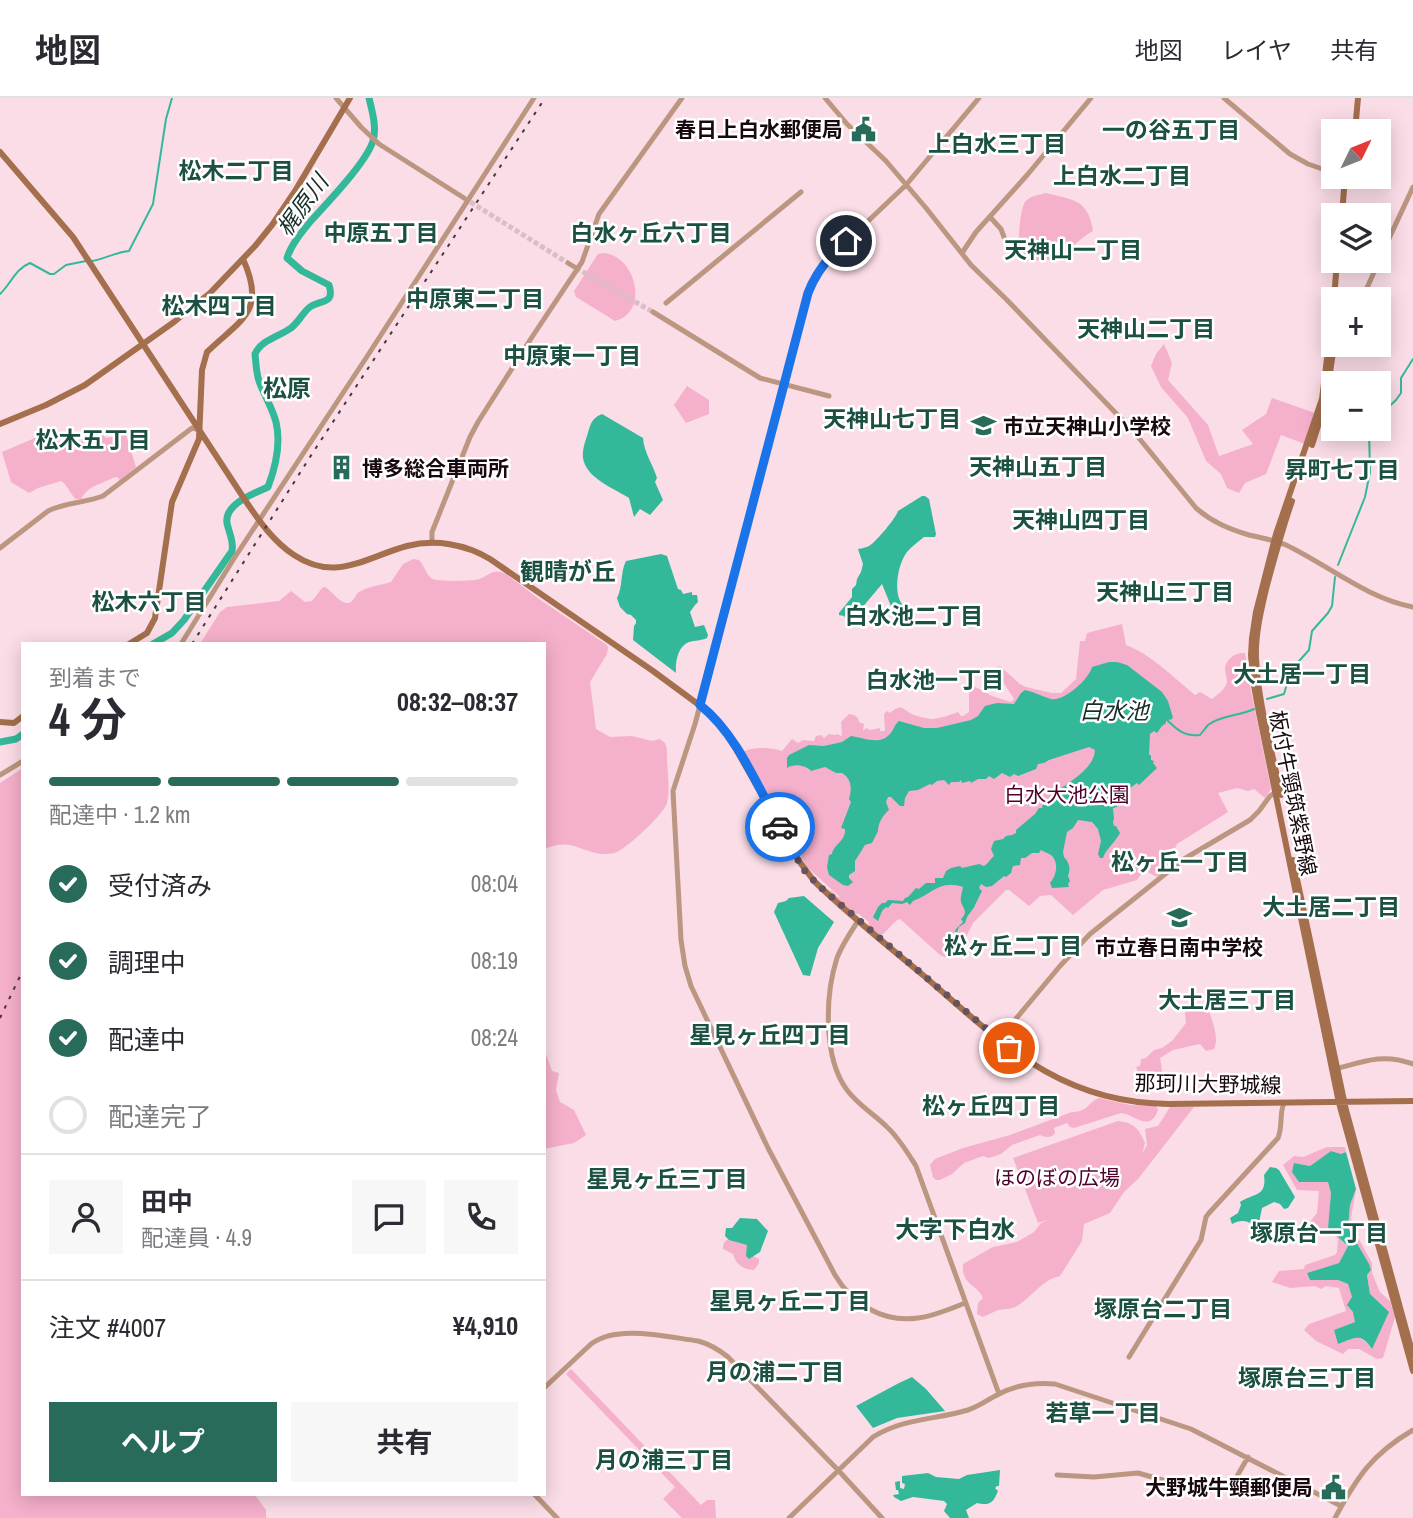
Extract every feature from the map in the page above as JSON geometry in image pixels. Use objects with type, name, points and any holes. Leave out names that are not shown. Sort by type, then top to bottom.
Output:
[{"type":"main road","points":[[0,424],[74,392],[174,322],[210,293],[256,246],[287,203],[350,98]]},
{"type":"main road","points":[[1354,119],[1356,98]]},
{"type":"main road","name":"那珂川大野城線","points":[[0,152],[84,252],[242,496],[280,544],[306,562],[329,567],[349,567],[406,547],[432,543],[459,546],[485,556],[653,671],[700,705],[729,735],[803,869],[819,886],[1019,1055],[1076,1087],[1116,1099],[1161,1104],[1413,1101]]},
{"type":"main road","points":[[132,642],[147,633],[155,618],[172,502],[200,439],[202,370],[207,352],[244,317],[251,306],[253,289],[243,259]]},
{"type":"main road","name":"板付牛頸筑紫野線","points":[[1328,357],[1322,400],[1256,612],[1251,655],[1253,680],[1295,894],[1342,1103],[1413,1371]]},
{"type":"main road","name":"板付牛頸筑紫野線","points":[[1332,357],[1322,416],[1276,541],[1261,610],[1255,656],[1257,678],[1342,1103],[1413,1354]]},
{"type":"main road","points":[[0,722],[13,723],[21,717]]},
{"type":"street","points":[[336,98],[378,143],[464,198]]},
{"type":"street","points":[[182,642],[534,98]]},
{"type":"street","points":[[432,543],[432,532],[478,422],[582,262],[605,204],[682,98]]},
{"type":"street","points":[[825,98],[847,124],[886,161],[971,265],[1134,432],[1196,508],[1218,524],[1276,541],[1386,599],[1413,607]]},
{"type":"street","points":[[965,1303],[929,1316],[895,1318],[871,1310],[846,1292],[826,1258],[768,1148],[691,986],[681,940],[673,791],[700,705],[808,293],[817,272],[834,252],[906,185],[979,98]]},
{"type":"street","points":[[962,253],[976,232],[1091,98]]},
{"type":"street","points":[[1224,98],[1290,153],[1321,168]]},
{"type":"street","points":[[1391,234],[1413,187]]},
{"type":"street","points":[[666,303],[801,192]]},
{"type":"street","points":[[990,217],[1001,229],[1004,237]]},
{"type":"street","points":[[568,263],[576,268]]},
{"type":"street","points":[[653,312],[760,378],[829,396]]},
{"type":"street","points":[[0,548],[48,511],[103,496],[192,428],[200,430]]},
{"type":"street","points":[[0,775],[21,762]]},
{"type":"street","points":[[999,1039],[1059,966],[1090,934],[1184,859],[1255,816],[1276,792]]},
{"type":"street","points":[[858,921],[837,957],[828,994],[835,1066],[848,1091],[899,1139],[916,1166],[999,1394]]},
{"type":"street","points":[[1336,1069],[1378,1058],[1395,1058],[1413,1064]]},
{"type":"street","points":[[1129,1357],[1201,1240],[1206,1217],[1278,1138],[1282,1129],[1281,1109],[1284,1103]]},
{"type":"street","points":[[546,1386],[591,1344],[609,1334],[698,1340],[717,1348],[728,1357],[881,1518]]},
{"type":"street","points":[[789,1518],[873,1437],[883,1431],[905,1422],[973,1408],[999,1394],[1032,1383],[1055,1384],[1180,1424],[1341,1506]]},
{"type":"street","points":[[1335,1518],[1356,1480],[1380,1453],[1413,1430]]},
{"type":"street","points":[[1057,1475],[1094,1477],[1138,1473],[1208,1491],[1225,1486],[1236,1478],[1248,1457]]},
{"type":"street","points":[[536,1496],[557,1518]]},
{"type":"green space","points":[[1046,193],[1071,199],[1083,206],[1091,220],[1093,231],[1053,262],[1044,258],[1027,261],[1022,258],[1019,247],[1023,206],[1029,198]]},
{"type":"green space","points":[[605,253],[616,257],[625,265],[635,286],[632,308],[626,316],[615,321],[576,297],[574,291],[598,254]]},
{"type":"green space","points":[[1164,344],[1172,363],[1168,380],[1208,425],[1219,456],[1253,444],[1242,430],[1266,414],[1272,398],[1315,413],[1305,444],[1281,435],[1266,474],[1245,483],[1239,493],[1227,488],[1221,474],[1206,461],[1188,418],[1161,387],[1151,366]]},
{"type":"green space","points":[[687,386],[709,400],[709,414],[686,423],[674,405]]},
{"type":"green space","points":[[39,427],[44,441],[56,440],[74,450],[77,450],[84,438],[99,431],[106,438],[125,432],[136,467],[120,480],[114,477],[92,487],[81,499],[76,499],[61,481],[29,493],[11,482],[2,452],[35,438]]},
{"type":"green space","points":[[413,559],[419,560],[431,578],[439,580],[472,580],[496,572],[506,574],[607,645],[607,654],[590,682],[596,729],[610,737],[632,736],[652,741],[660,739],[667,749],[667,803],[637,837],[613,853],[601,854],[568,845],[546,848],[546,642],[201,642],[220,612],[227,607],[279,601],[291,591],[305,602],[312,601],[325,587],[345,603],[350,603],[363,590],[391,582],[403,564]]},
{"type":"green space","name":"白水大池公園","points":[[1122,624],[1126,645],[1153,660],[1195,695],[1200,692],[1212,699],[1226,684],[1225,669],[1229,659],[1245,653],[1271,789],[1265,798],[1254,789],[1248,791],[1237,788],[1218,793],[1228,812],[1177,844],[1165,870],[1157,877],[1144,870],[1137,880],[1103,890],[1073,915],[1051,895],[1040,896],[1029,906],[1006,890],[973,923],[963,943],[949,959],[940,955],[900,919],[883,934],[877,934],[868,925],[869,922],[859,914],[854,914],[830,893],[831,890],[840,897],[807,867],[742,752],[761,748],[782,751],[792,739],[798,743],[803,740],[814,741],[816,736],[821,735],[824,738],[829,734],[842,736],[841,722],[849,714],[864,724],[863,731],[866,728],[880,728],[880,731],[885,731],[884,714],[900,707],[914,715],[931,719],[958,712],[963,716],[969,712],[969,692],[964,685],[968,683],[992,696],[1011,702],[1014,699],[994,668],[1000,666],[1026,687],[1061,693],[1076,679],[1080,641],[1085,641],[1087,633]]},
{"type":"green space","points":[[21,769],[21,1496],[256,1496],[266,1510],[266,1518],[0,1518],[0,783]]},
{"type":"green space","points":[[1207,1005],[1215,1033],[1214,1049],[1206,1051],[1200,1044],[1173,1050],[1160,1058],[1162,1075],[1157,1084],[1148,1084],[1136,1067],[1140,1066],[1141,1059],[1172,1041],[1186,1023],[1185,1013],[1192,1007]]},
{"type":"green space","points":[[546,1054],[552,1071],[559,1073],[556,1090],[560,1102],[574,1110],[586,1135],[574,1143],[546,1149]]},
{"type":"green space","points":[[1099,1098],[1130,1105],[1156,1106],[1158,1110],[1155,1117],[1147,1122],[1121,1113],[1074,1128],[1067,1123],[1054,1128],[1055,1133],[1052,1136],[1040,1135],[1012,1145],[1001,1154],[989,1158],[983,1156],[964,1163],[940,1180],[933,1177],[930,1165],[935,1159],[1081,1111]]},
{"type":"green space","name":"ほのぼの広場","points":[[1170,1107],[1194,1107],[1110,1213],[1084,1224],[1082,1241],[1060,1276],[1047,1281],[1015,1307],[998,1310],[983,1317],[977,1314],[978,1303],[983,1298],[964,1276],[963,1264],[993,1247],[1017,1242],[1049,1219],[1038,1223],[1013,1158],[1118,1121],[1129,1123],[1138,1130],[1145,1143],[1142,1154],[1147,1145],[1145,1129],[1158,1126]]},
{"type":"green space","points":[[1327,1147],[1345,1147],[1346,1152],[1341,1154],[1331,1151],[1310,1166],[1294,1163],[1328,1182],[1331,1193],[1328,1228],[1348,1246],[1339,1263],[1307,1273],[1310,1280],[1338,1280],[1348,1284],[1355,1322],[1334,1330],[1338,1343],[1360,1338],[1372,1349],[1367,1275],[1371,1270],[1348,1228],[1350,1205],[1356,1189],[1351,1218],[1355,1232],[1372,1263],[1372,1273],[1380,1292],[1390,1301],[1395,1317],[1383,1358],[1377,1359],[1359,1349],[1348,1349],[1343,1354],[1316,1341],[1304,1330],[1309,1324],[1346,1311],[1339,1288],[1290,1288],[1272,1282],[1279,1271],[1304,1269],[1305,1265],[1337,1252],[1338,1239],[1330,1232],[1311,1230],[1309,1223],[1317,1213],[1319,1191],[1297,1190],[1283,1165],[1294,1156],[1303,1157]]},
{"type":"green space","points":[[729,1239],[744,1242],[749,1254],[759,1259],[754,1270],[740,1266],[733,1254],[723,1249],[724,1243]]},
{"type":"green space","points":[[571,1369],[701,1505],[707,1500],[715,1500],[716,1518],[682,1518],[663,1499],[675,1487],[566,1374]]},
{"type":"water","points":[[602,414],[643,438],[663,500],[650,515],[640,509],[634,517],[629,498],[601,482],[585,465],[583,452],[589,429],[593,420]]},
{"type":"water","points":[[922,496],[929,499],[936,534],[935,537],[924,537],[907,552],[901,563],[897,590],[900,601],[909,611],[908,620],[895,616],[882,584],[849,624],[839,613],[852,597],[852,589],[861,572],[863,564],[858,549],[872,544],[898,511]]},
{"type":"water","points":[[661,554],[667,556],[678,589],[683,594],[692,592],[692,595],[697,595],[698,602],[690,612],[695,627],[704,625],[708,635],[707,638],[689,642],[682,647],[677,659],[676,673],[633,640],[636,620],[620,607],[617,598],[626,561]]},
{"type":"water","name":"白水池","points":[[1109,662],[1127,665],[1162,692],[1173,718],[1166,719],[1166,723],[1157,733],[1154,731],[1150,734],[1149,754],[1157,768],[1139,785],[1137,783],[1118,794],[1117,807],[1113,808],[1113,822],[1120,833],[1103,858],[1098,854],[1101,841],[1098,829],[1092,822],[1078,820],[1067,832],[1063,852],[1069,865],[1069,887],[1052,888],[1050,883],[1056,872],[1055,861],[1051,855],[1041,850],[1021,858],[1020,865],[1013,866],[1011,873],[992,886],[981,884],[979,888],[982,891],[975,906],[952,939],[956,929],[963,922],[963,887],[942,886],[910,905],[907,902],[892,903],[882,911],[878,921],[873,917],[882,903],[888,900],[903,901],[916,888],[919,889],[926,883],[935,883],[935,878],[943,878],[951,868],[979,864],[984,866],[994,856],[991,849],[994,841],[1016,833],[1056,792],[1086,769],[1095,750],[1089,747],[1038,764],[1036,769],[1018,776],[1014,774],[1010,777],[1002,773],[994,779],[989,776],[971,783],[962,783],[961,780],[949,785],[944,780],[937,781],[909,791],[904,806],[888,797],[886,802],[889,810],[881,819],[872,843],[865,845],[855,861],[855,871],[849,875],[853,882],[848,886],[843,885],[829,875],[829,855],[845,833],[845,829],[841,828],[851,802],[849,781],[842,773],[825,767],[811,771],[800,765],[787,768],[789,755],[809,745],[824,746],[842,742],[851,736],[881,740],[889,735],[899,721],[924,728],[937,728],[971,720],[978,716],[985,706],[997,703],[1014,704],[1025,690],[1056,699],[1075,689],[1092,667]]},
{"type":"water","points":[[804,896],[834,922],[818,948],[810,976],[803,975],[774,912],[778,903]]},
{"type":"water","points":[[1331,1151],[1341,1154],[1346,1152],[1356,1189],[1350,1205],[1348,1228],[1371,1270],[1367,1275],[1370,1294],[1389,1312],[1372,1349],[1361,1338],[1338,1344],[1334,1330],[1355,1322],[1353,1312],[1347,1305],[1352,1297],[1348,1284],[1338,1280],[1310,1280],[1307,1273],[1339,1263],[1348,1246],[1328,1228],[1331,1193],[1328,1182],[1299,1182],[1292,1172],[1294,1163],[1310,1166]]},
{"type":"water","points":[[1270,1167],[1279,1170],[1295,1197],[1288,1208],[1284,1209],[1274,1202],[1262,1208],[1259,1223],[1254,1225],[1243,1221],[1232,1224],[1230,1218],[1238,1213],[1240,1202],[1261,1191],[1264,1175]]},
{"type":"water","points":[[740,1218],[757,1219],[768,1231],[760,1252],[749,1259],[746,1256],[747,1245],[729,1240],[725,1236],[726,1228],[732,1228]]},
{"type":"water","points":[[912,1377],[945,1411],[897,1418],[873,1428],[856,1406]]},
{"type":"water","points":[[1000,1470],[999,1486],[995,1488],[998,1491],[994,1498],[988,1504],[977,1503],[966,1510],[969,1518],[950,1518],[944,1511],[947,1504],[944,1501],[913,1497],[901,1501],[893,1495],[899,1494],[895,1482],[900,1481],[900,1488],[904,1489],[902,1476],[928,1473],[936,1477],[959,1479],[967,1475]]},
{"type":"waterway","points":[[92,261],[129,251],[153,204],[166,119],[172,98]]},
{"type":"waterway","name":"梶原川","points":[[156,642],[172,633],[184,620],[232,551],[227,523],[230,510],[242,500],[268,487],[277,454],[278,438],[276,422],[259,381],[255,354],[266,342],[291,328],[310,307],[329,299],[329,285],[302,271],[287,258],[300,235],[345,183],[369,150],[374,130],[369,98]]},
{"type":"waterway","points":[[0,294],[21,269],[30,263],[54,274],[66,265],[86,261]]},
{"type":"waterway","points":[[1391,405],[1401,393],[1401,378],[1413,359]]},
{"type":"waterway","points":[[1338,565],[1365,497],[1370,472],[1369,441]]},
{"type":"waterway","points":[[1267,699],[1284,694],[1291,670],[1309,650],[1312,631],[1332,606],[1335,577]]},
{"type":"waterway","points":[[1165,718],[1189,735],[1200,735],[1213,722],[1254,709]]},
{"type":"waterway","name":"梶原川","points":[[0,742],[21,735]]},
{"type":"tunnel","points":[[464,198],[568,263]]},
{"type":"tunnel","points":[[576,268],[653,312]]},
{"type":"railway","points":[[193,642],[310,457],[545,98]]},
{"type":"railway","points":[[0,1018],[21,974]]},
{"type":"way so far","points":[[780,827],[803,869],[819,886],[1009,1048]]},
{"type":"place","name":"春日上白水郵便局","points":[[863,129]]},
{"type":"place","name":"市立天神山小学校","points":[[983,426]]},
{"type":"place","name":"博多総合車両所","points":[[342,468]]},
{"type":"place","name":"市立春日南中学校","points":[[1179,918]]},
{"type":"place","name":"大野城牛頸郵便局","points":[[1333,1487]]},
{"type":"district","name":"一の谷五丁目","points":[[1171,129]]},
{"type":"district","name":"上白水三丁目","points":[[997,143]]},
{"type":"district","name":"松木二丁目","points":[[236,170]]},
{"type":"district","name":"上白水二丁目","points":[[1122,175]]},
{"type":"district","name":"中原五丁目","points":[[381,232]]},
{"type":"district","name":"白水ヶ丘六丁目","points":[[651,232]]},
{"type":"district","name":"天神山一丁目","points":[[1073,249]]},
{"type":"district","name":"中原東二丁目","points":[[475,298]]},
{"type":"district","name":"松木四丁目","points":[[219,305]]},
{"type":"district","name":"天神山二丁目","points":[[1146,328]]},
{"type":"district","name":"中原東一丁目","points":[[572,355]]},
{"type":"district","name":"松原","points":[[287,388]]},
{"type":"district","name":"天神山七丁目","points":[[892,418]]},
{"type":"district","name":"松木五丁目","points":[[93,439]]},
{"type":"district","name":"天神山五丁目","points":[[1038,466]]},
{"type":"district","name":"昇町七丁目","points":[[1342,469]]},
{"type":"district","name":"天神山四丁目","points":[[1081,519]]},
{"type":"district","name":"観晴が丘","points":[[568,571]]},
{"type":"district","name":"天神山三丁目","points":[[1165,591]]},
{"type":"district","name":"松木六丁目","points":[[149,601]]},
{"type":"district","name":"白水池二丁目","points":[[914,615]]},
{"type":"district","name":"大土居一丁目","points":[[1302,673]]},
{"type":"district","name":"白水池一丁目","points":[[935,679]]},
{"type":"district","name":"松ヶ丘一丁目","points":[[1180,861]]},
{"type":"district","name":"大土居二丁目","points":[[1331,906]]},
{"type":"district","name":"松ヶ丘二丁目","points":[[1013,945]]},
{"type":"district","name":"大土居三丁目","points":[[1227,999]]},
{"type":"district","name":"星見ヶ丘四丁目","points":[[770,1034]]},
{"type":"district","name":"松ヶ丘四丁目","points":[[991,1105]]},
{"type":"district","name":"星見ヶ丘三丁目","points":[[667,1178]]},
{"type":"district","name":"大字下白水","points":[[955,1229]]},
{"type":"district","name":"塚原台一丁目","points":[[1319,1232]]},
{"type":"district","name":"星見ヶ丘二丁目","points":[[790,1300]]},
{"type":"district","name":"塚原台二丁目","points":[[1163,1308]]},
{"type":"district","name":"月の浦二丁目","points":[[775,1371]]},
{"type":"district","name":"塚原台三丁目","points":[[1307,1377]]},
{"type":"district","name":"若草一丁目","points":[[1103,1412]]},
{"type":"district","name":"月の浦三丁目","points":[[664,1459]]},
{"type":"route","points":[[780,827],[729,735],[700,705],[808,293],[817,272],[846,241]]}]
